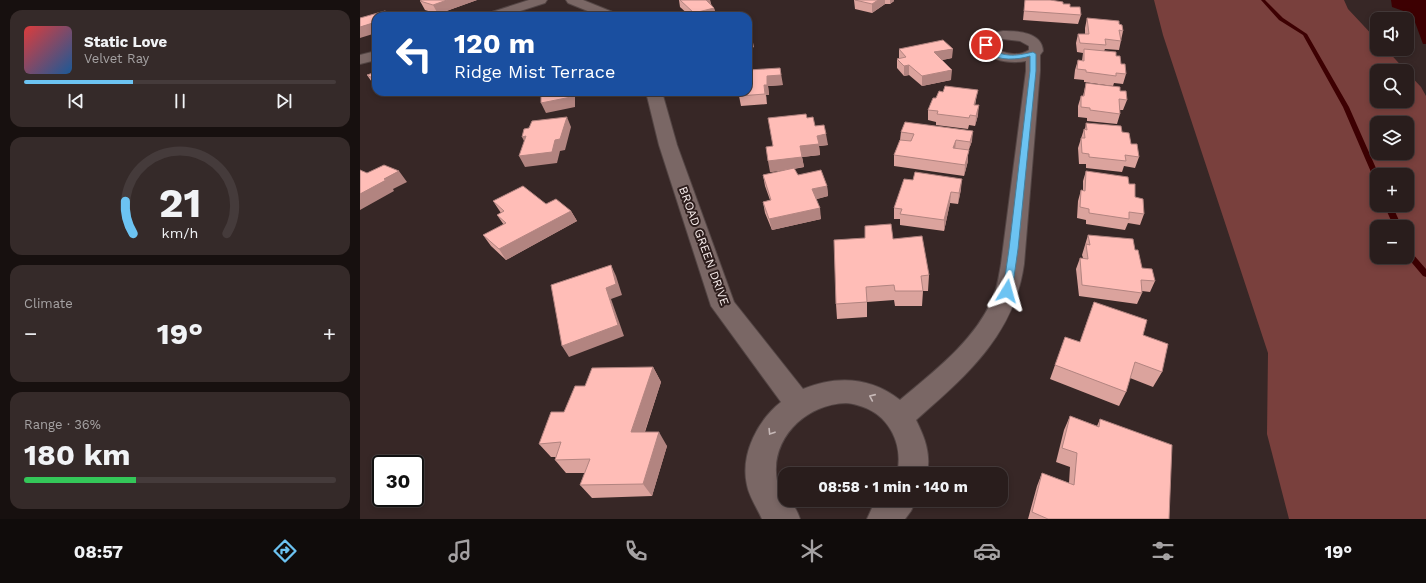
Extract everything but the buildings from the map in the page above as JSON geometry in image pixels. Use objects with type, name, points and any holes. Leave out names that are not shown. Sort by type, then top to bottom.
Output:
[{"type":"street","points":[[505,12],[541,0]]},
{"type":"street","points":[[572,0],[601,12]]},
{"type":"street","points":[[900,417],[952,373],[971,352],[998,311],[1007,291],[1014,249],[1032,79],[1033,54]]},
{"type":"street","points":[[360,60],[372,56]]},
{"type":"street","name":"BROAD GREEN DRIVE","points":[[655,96],[668,145],[723,306],[798,404]]},
{"type":"street","points":[[772,516],[762,486],[760,462],[767,439],[780,419],[798,404],[819,394],[842,391],[864,394],[883,402],[900,417],[912,439],[914,467]]},
{"type":"shaded area","points":[[1154,0],[1344,0],[1348,9],[1370,33],[1370,56],[1392,56],[1400,64],[1370,64],[1370,108],[1414,108],[1414,80],[1421,87],[1426,96],[1426,519],[1289,519],[1267,434],[1268,353],[1163,35]]},
{"type":"shaded area","points":[[1391,0],[1426,0],[1426,44],[1423,44],[1414,19],[1414,12],[1406,12],[1392,7]]},
{"type":"waterway","points":[[1263,0],[1281,19],[1305,34],[1346,107],[1372,168]]},
{"type":"waterway","points":[[1391,212],[1395,220]]},
{"type":"waterway","points":[[1414,260],[1426,274]]},
{"type":"route","points":[[986,45],[990,52],[1012,58],[1033,54],[1033,71],[1014,249],[1007,291]]}]
